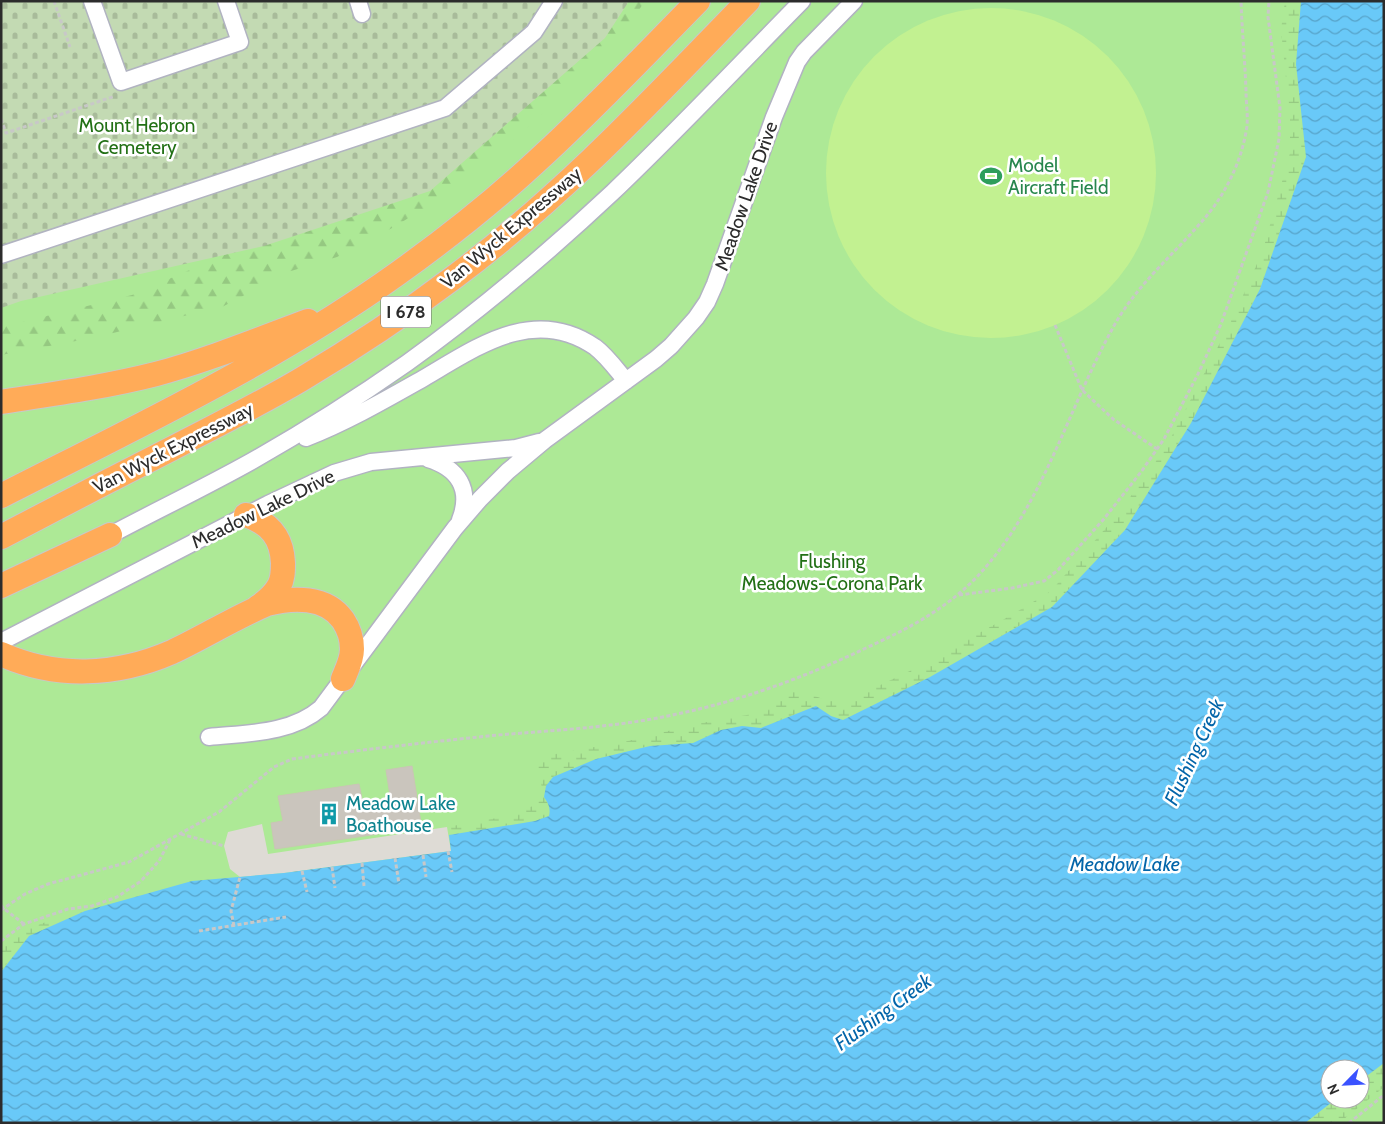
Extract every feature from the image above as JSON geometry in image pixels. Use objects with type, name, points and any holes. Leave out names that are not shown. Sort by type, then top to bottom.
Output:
[{"type":"highway","name":"Van Wyck Expressway","points":[[1,496],[244,370],[358,301],[403,270],[468,221],[538,161],[698,1]]},
{"type":"highway","name":"Van Wyck Expressway","points":[[1,537],[218,425],[293,384],[348,351],[417,304],[491,249],[562,187],[639,113],[748,1]]},
{"type":"highway","points":[[1,402],[114,384],[181,367],[233,350],[358,301]]},
{"type":"highway","points":[[1,654],[23,663],[75,672],[93,672],[134,666],[173,651],[256,608],[268,600],[280,584],[283,560],[278,540],[273,531],[257,518],[246,515]]},
{"type":"highway","points":[[1,586],[110,535]]},
{"type":"highway","points":[[256,608],[279,601],[306,600],[319,602],[330,607],[346,624],[350,635],[351,659],[343,679]]},
{"type":"street","points":[[92,1],[120,82],[240,42],[226,1]]},
{"type":"street","points":[[1,256],[445,108],[534,32],[554,1]]},
{"type":"street","points":[[1,594],[253,460],[329,414],[405,364],[513,281],[579,223],[646,160],[802,1]]},
{"type":"street","name":"Meadow Lake Drive","points":[[455,528],[494,484],[518,462],[671,346],[696,318],[707,302],[718,276],[774,117],[797,62],[804,52],[854,1]]},
{"type":"street","points":[[253,460],[347,420],[379,404],[477,347],[509,334],[539,329],[574,337],[595,348],[626,380]]},
{"type":"street","name":"Meadow Lake Drive","points":[[1,642],[246,515],[334,473],[371,462],[516,448],[546,440]]},
{"type":"street","points":[[209,737],[278,728],[299,723],[322,708],[455,528],[463,512],[464,494],[461,483],[455,474],[448,467],[428,459],[418,458]]},
{"type":"path","points":[[54,1],[70,47]]},
{"type":"path","points":[[24,924],[2,908],[25,894],[48,884],[129,862],[219,812],[274,766],[292,758],[418,743],[639,721],[679,714],[786,683],[889,637],[924,619],[959,596],[987,566],[1020,521],[1059,442],[1100,351],[1118,319],[1158,269],[1207,216],[1236,170],[1247,122],[1241,1]]},
{"type":"path","points":[[959,596],[1044,581],[1058,570],[1103,520],[1141,472],[1164,439],[1198,374],[1221,324],[1268,192],[1280,139],[1280,108],[1268,16],[1269,1]]},
{"type":"path","points":[[1,119],[6,133],[126,93],[120,82]]},
{"type":"path","points":[[1055,325],[1082,390],[1113,419],[1156,450]]},
{"type":"path","points":[[180,834],[224,846]]},
{"type":"path","points":[[1,941],[24,924],[68,909],[92,906],[117,897],[141,881],[159,861],[171,839]]},
{"type":"path","points":[[448,851],[452,872]]},
{"type":"path","points":[[423,855],[426,877]]},
{"type":"path","points":[[395,858],[399,884]]},
{"type":"path","points":[[362,863],[364,886]]},
{"type":"path","points":[[332,867],[335,888]]},
{"type":"path","points":[[302,871],[307,892]]},
{"type":"path","points":[[234,926],[232,911],[240,877]]},
{"type":"path","points":[[199,931],[286,917]]},
{"type":"path","points":[[1349,1123],[1384,1095]]},
{"type":"green space","name":"Mount Hebron Cemetery","points":[[1,1],[629,1],[605,38],[430,191],[264,246],[21,301],[1,308]]},
{"type":"green space","name":"Flushing Meadows-Corona Park","points":[[608,1],[1384,1],[1384,1123],[1,1123],[1,300]]},
{"type":"green space","points":[[614,1],[645,1],[628,26],[552,105],[472,177],[392,228],[337,257],[291,271],[222,307],[92,338],[1,355],[1,323],[18,323],[132,295],[254,242]]},
{"type":"green space","points":[[1285,1],[1301,1],[1296,64],[1306,157],[1260,289],[1191,423],[1125,530],[1052,607],[930,677],[842,721],[815,706],[761,728],[742,726],[721,730],[693,743],[650,746],[596,759],[553,777],[544,797],[537,766],[544,756],[628,741],[696,724],[758,713],[796,689],[823,699],[849,700],[916,668],[1051,591],[1118,514],[1165,449],[1235,314],[1263,250],[1290,153],[1290,117],[1281,30]]},
{"type":"green space","name":"Model Aircraft Field","points":[[975,8],[1007,8],[1039,15],[1069,27],[1096,45],[1119,68],[1137,95],[1144,110],[1153,141],[1156,173],[1153,205],[1144,236],[1137,251],[1119,278],[1096,301],[1069,319],[1039,331],[1007,338],[975,338],[943,331],[913,319],[886,301],[863,278],[845,251],[833,221],[826,189],[826,157],[833,125],[845,95],[863,68],[886,45],[913,27],[943,15]]},
{"type":"green space","points":[[544,797],[549,806],[549,816],[535,821],[449,835],[447,827],[497,818],[533,806]]},
{"type":"green space","points":[[85,911],[29,936],[1,971],[1,949],[18,933],[43,923]]},
{"type":"green space","points":[[1384,1063],[1384,1087],[1370,1098],[1370,1074]]},
{"type":"green space","points":[[1323,1109],[1356,1109],[1339,1123],[1305,1123]]},
{"type":"shaded area","points":[[262,824],[268,854],[447,827],[451,851],[240,877],[230,869],[224,846],[228,832]]},
{"type":"water","name":"Meadow Lake","points":[[1301,1],[1384,1],[1384,1063],[1370,1074],[1370,1059],[1320,1059],[1320,1109],[1323,1109],[1305,1123],[1,1123],[1,972],[29,936],[85,911],[192,881],[284,873],[451,851],[449,835],[535,821],[549,816],[549,806],[544,797],[546,786],[553,777],[596,759],[650,746],[693,743],[721,730],[742,726],[761,728],[816,706],[831,716],[843,720],[930,677],[1052,607],[1125,530],[1191,423],[1260,289],[1306,157],[1296,64]]},
{"type":"building","name":"Meadow Lake Boathouse","points":[[412,766],[421,823],[378,830],[378,834],[275,849],[271,823],[283,821],[278,796],[359,784],[364,808],[391,802],[386,770]]},
{"type":"place","name":"Model Aircraft Field","points":[[991,176]]},
{"type":"place","name":"Meadow Lake Boathouse","points":[[329,814]]},
{"type":"water label","name":"Flushing Creek","points":[[1194,752]]},
{"type":"water label","name":"Flushing Creek","points":[[883,1012]]}]
